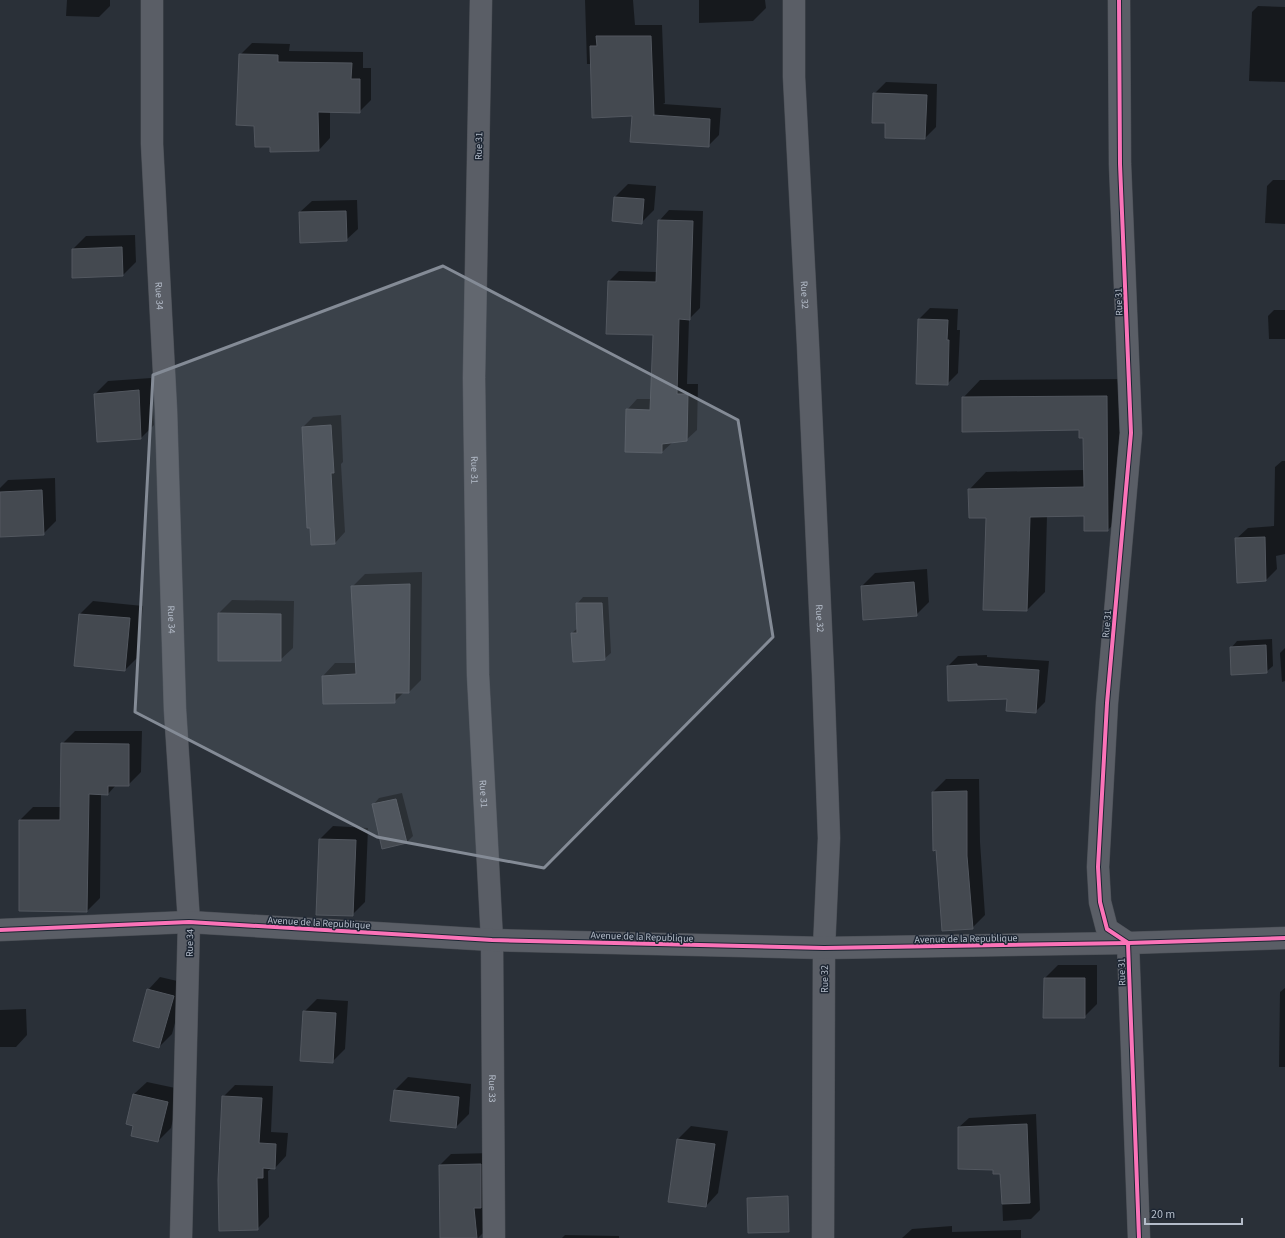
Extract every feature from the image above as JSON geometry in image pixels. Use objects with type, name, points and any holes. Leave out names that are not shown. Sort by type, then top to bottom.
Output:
[{"type":"street","name":"Rue 34","points":[[152,0],[152,144],[166,410],[175,710],[189,922],[181,1238]]},
{"type":"street","name":"Rue 31","points":[[481,0],[474,378],[478,675],[492,940]]},
{"type":"street","name":"Rue 32","points":[[794,0],[794,77],[809,361],[823,674],[828,831],[824,948],[823,1238]]},
{"type":"street","name":"Rue 31","points":[[1119,0],[1120,164],[1131,433],[1107,703],[1098,867],[1100,902],[1107,930],[1128,943],[1139,1238]]},
{"type":"street","name":"Avenue de la Republique","points":[[0,930],[189,922],[492,940],[824,948],[1128,943],[1285,938]]},
{"type":"street","name":"Rue 33","points":[[492,940],[494,1238]]},
{"type":"highlighted area","points":[[443,266],[738,420],[773,637],[544,868],[377,837],[135,712],[153,375]]},
{"type":"building","points":[[596,36],[651,36],[653,115],[710,119],[709,147],[630,142],[632,116],[592,118],[590,46],[597,46]]},
{"type":"building","points":[[239,54],[278,55],[278,62],[352,63],[351,79],[360,79],[360,113],[318,112],[319,151],[270,152],[270,147],[255,147],[254,126],[236,125]]},
{"type":"building","points":[[873,93],[927,95],[925,139],[885,138],[885,123],[872,123]]},
{"type":"building","points":[[614,197],[644,199],[642,224],[612,221]]},
{"type":"building","points":[[346,211],[347,241],[300,243],[299,212]]},
{"type":"building","points":[[658,220],[693,221],[690,320],[679,319],[677,394],[688,394],[687,441],[662,444],[662,453],[625,452],[626,409],[650,410],[653,335],[606,334],[608,281],[656,282]]},
{"type":"building","points":[[122,247],[123,276],[72,278],[72,249]]},
{"type":"building","points":[[918,319],[948,320],[948,385],[916,384]]},
{"type":"building","points":[[139,390],[141,439],[97,442],[94,394]]},
{"type":"building","points":[[1107,396],[1108,531],[1084,531],[1084,516],[1030,517],[1027,611],[983,610],[986,518],[969,518],[968,489],[1084,487],[1083,438],[1079,438],[1079,430],[962,432],[962,397]]},
{"type":"building","points":[[331,425],[334,473],[331,473],[335,544],[311,545],[310,528],[307,528],[302,427]]},
{"type":"building","points":[[42,490],[44,535],[0,537],[0,492]]},
{"type":"building","points":[[1265,537],[1266,581],[1237,583],[1235,538]]},
{"type":"building","points":[[914,582],[917,616],[863,620],[861,586]]},
{"type":"building","points":[[410,584],[409,693],[395,693],[395,703],[323,704],[322,676],[356,674],[351,586]]},
{"type":"building","points":[[576,603],[602,603],[605,660],[573,662],[571,633],[577,633]]},
{"type":"building","points":[[218,613],[281,614],[281,661],[218,661]]},
{"type":"building","points":[[79,614],[130,618],[125,671],[74,666]]},
{"type":"building","points":[[1266,645],[1267,673],[1231,675],[1230,647]]},
{"type":"building","points":[[977,664],[977,666],[1039,670],[1036,713],[1006,711],[1007,699],[948,701],[947,666]]},
{"type":"building","points":[[61,743],[129,744],[129,786],[108,786],[108,795],[89,794],[87,912],[19,911],[19,820],[60,820]]},
{"type":"building","points":[[967,791],[967,856],[973,929],[942,931],[936,850],[933,851],[932,792]]},
{"type":"building","points":[[396,799],[407,843],[382,849],[372,804]]},
{"type":"building","points":[[319,839],[356,840],[353,916],[316,915]]},
{"type":"building","points":[[1044,978],[1085,978],[1085,1018],[1043,1018]]},
{"type":"building","points":[[147,989],[174,996],[159,1048],[133,1041]]},
{"type":"building","points":[[303,1011],[336,1013],[333,1063],[300,1061]]},
{"type":"building","points":[[394,1090],[459,1097],[456,1128],[390,1121]]},
{"type":"building","points":[[133,1094],[168,1102],[158,1142],[131,1136],[133,1126],[126,1124]]},
{"type":"building","points":[[222,1096],[262,1098],[259,1143],[276,1144],[275,1169],[263,1168],[263,1178],[257,1178],[258,1230],[219,1231],[218,1180]]},
{"type":"building","points":[[1027,1124],[1030,1203],[1002,1204],[1000,1174],[993,1174],[993,1170],[958,1169],[958,1127]]},
{"type":"building","points":[[677,1139],[715,1144],[706,1207],[668,1202]]},
{"type":"building","points":[[481,1164],[481,1208],[474,1208],[477,1238],[440,1238],[439,1165]]},
{"type":"building","points":[[788,1196],[789,1232],[748,1233],[747,1198]]},
{"type":"cycle path","points":[[1119,0],[1120,164],[1131,433],[1107,703],[1098,867],[1100,902],[1107,929],[1128,943],[1139,1238]]},
{"type":"cycle path","points":[[0,930],[189,922],[492,940],[824,948],[1128,943],[1285,938]]}]
